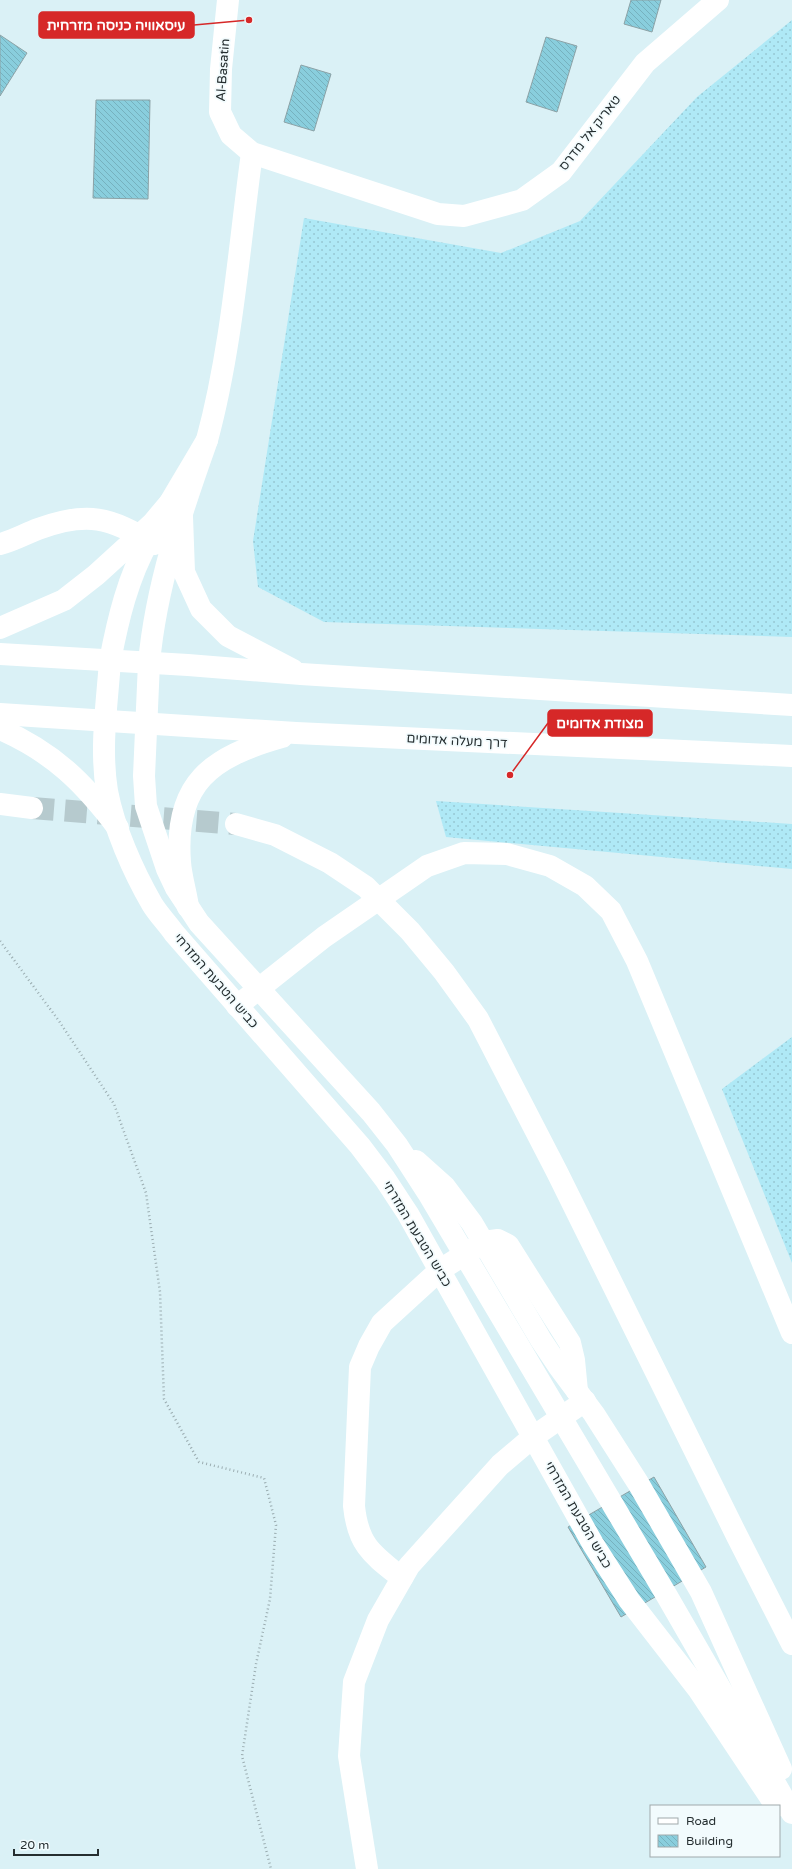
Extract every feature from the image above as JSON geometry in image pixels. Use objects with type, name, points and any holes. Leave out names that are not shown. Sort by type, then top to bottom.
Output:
[{"type":"main road","name":"Al-Basatin","points":[[228,0],[220,112],[231,135],[252,153]]},
{"type":"main road","name":"טאריק אל מדרס","points":[[252,153],[438,214],[464,216],[522,200],[561,172],[645,63],[718,0]]},
{"type":"main road","name":"כביש הטבעת המזרחי","points":[[252,153],[224,362],[217,403],[207,440],[177,508],[170,554],[161,585],[152,629],[146,724],[146,806],[167,869],[176,888],[199,923],[371,1112],[392,1139],[428,1193],[667,1596],[792,1814]]},
{"type":"main road","points":[[0,628],[64,600],[144,538],[152,524],[177,508],[184,572]]},
{"type":"main road","points":[[0,544],[72,518],[96,518],[144,538],[170,554],[184,572],[201,609],[228,636],[301,674]]},
{"type":"main road","name":"כביש הטבעת המזרחי","points":[[144,538],[121,607],[110,661],[104,753],[108,792],[118,828],[135,872],[153,905],[174,933],[360,1146],[381,1174],[408,1214],[593,1544],[629,1600],[698,1689],[775,1805]]},
{"type":"main road","points":[[0,654],[792,705]]},
{"type":"main road","name":"דרך מעלה אדומים","points":[[0,714],[296,733],[792,756]]},
{"type":"main road","points":[[0,729],[50,756],[94,796],[118,828]]},
{"type":"main road","points":[[188,907],[180,863],[179,836],[182,814],[189,796],[200,777],[219,762],[238,753],[258,744],[296,733]]},
{"type":"main road","points":[[0,804],[32,808]]},
{"type":"main road","points":[[236,824],[275,835],[330,863],[366,887],[410,931],[439,966],[478,1019],[557,1172],[792,1644]]},
{"type":"main road","points":[[237,1006],[335,929],[427,866],[464,853],[507,854],[550,866],[585,886],[611,911],[637,961],[792,1333]]},
{"type":"main road","points":[[392,1139],[445,1187],[472,1223],[541,1340],[581,1396],[638,1482],[700,1592],[792,1794]]},
{"type":"main road","points":[[402,1578],[372,1554],[361,1537],[355,1521],[354,1506],[360,1367],[369,1346],[382,1323],[440,1270],[484,1242]]},
{"type":"main road","points":[[367,1869],[349,1756],[354,1682],[378,1620],[409,1566],[500,1465],[533,1437],[561,1417],[581,1396]]},
{"type":"main road","points":[[780,1811],[792,1828]]},
{"type":"path","points":[[0,942],[58,1021],[114,1104],[146,1193],[160,1292],[164,1399],[199,1462],[264,1478],[276,1525],[270,1599],[256,1664],[242,1756],[271,1869]]},
{"type":"shaded area","points":[[792,20],[792,637],[324,622],[258,587],[253,541],[304,218],[501,253],[580,221],[697,97]]},
{"type":"shaded area","points":[[436,801],[792,824],[792,869],[446,837]]},
{"type":"shaded area","points":[[792,1037],[792,1263],[722,1089]]},
{"type":"building","points":[[631,0],[661,0],[652,32],[624,24]]},
{"type":"building","points":[[0,35],[27,53],[0,96]]},
{"type":"building","points":[[546,37],[577,46],[557,112],[526,102]]},
{"type":"building","points":[[301,65],[331,74],[314,131],[284,122]]},
{"type":"building","points":[[96,100],[150,100],[148,199],[93,198]]},
{"type":"building","points":[[654,1477],[706,1567],[621,1617],[568,1527]]},
{"type":"tunnel","points":[[32,808],[236,824]]},
{"type":"place","name":"עיסאוויה כניסה מזרחית","points":[[249,20]]},
{"type":"place","name":"מצודת אדומים","points":[[510,775]]}]
